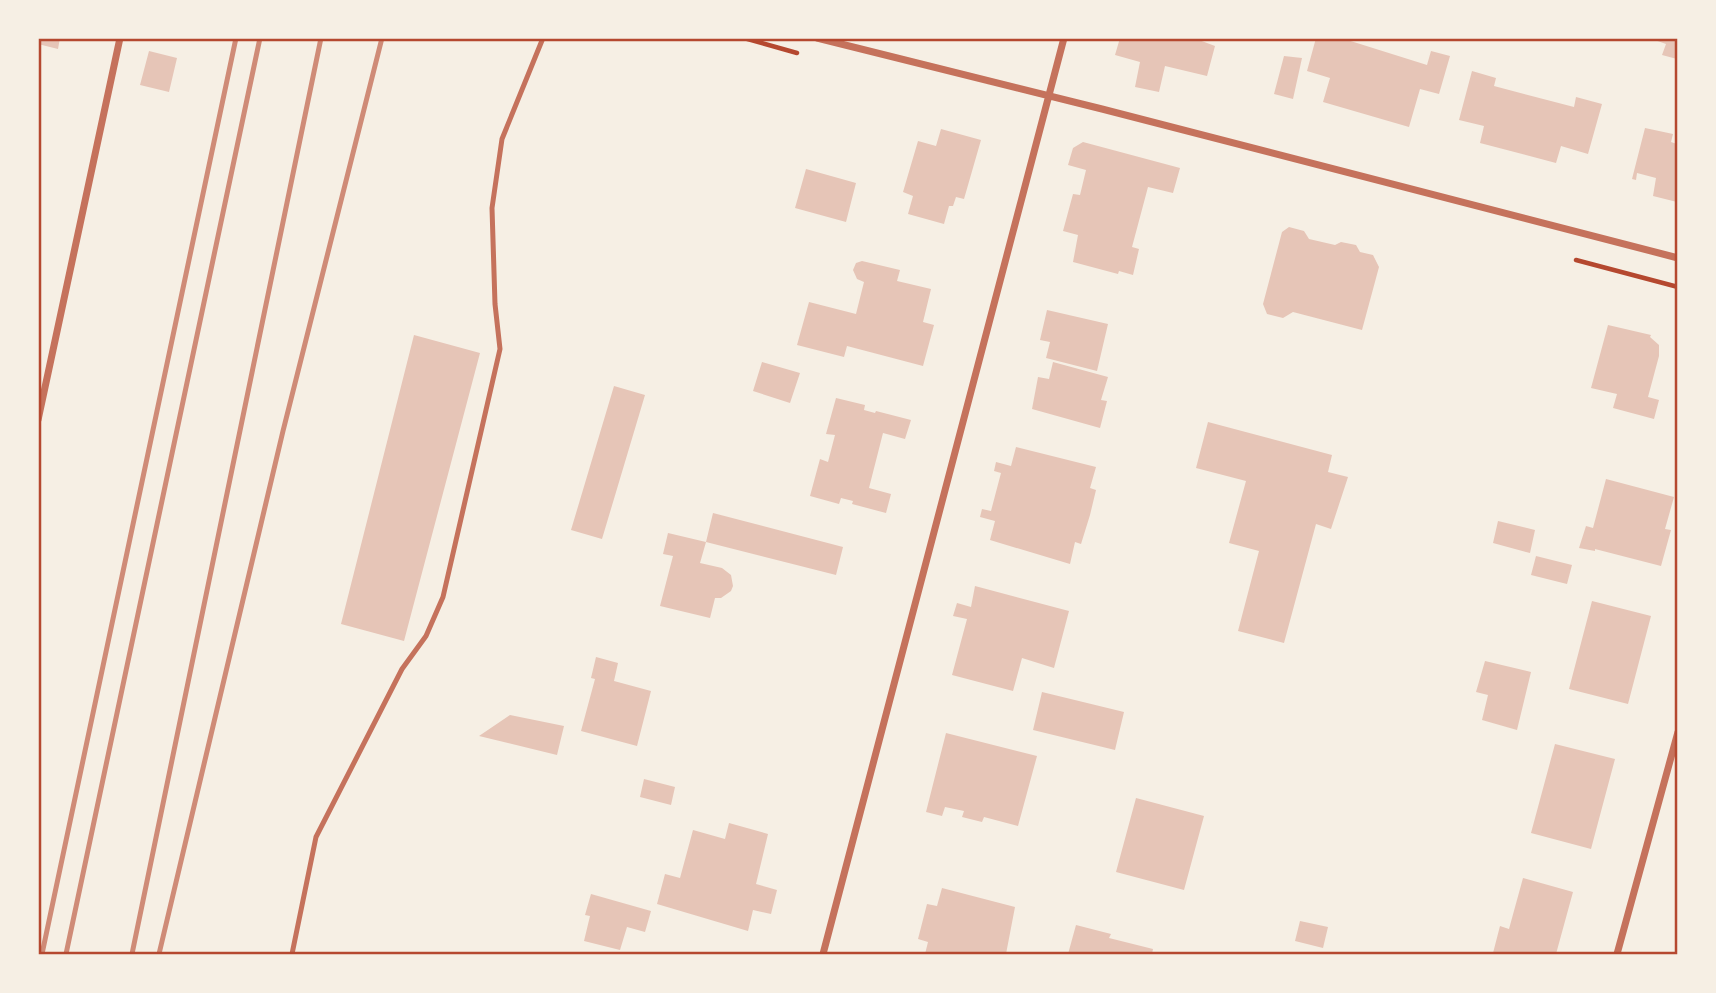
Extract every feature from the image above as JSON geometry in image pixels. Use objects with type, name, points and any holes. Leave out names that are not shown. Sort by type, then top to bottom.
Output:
[{"type":"street","points":[[38,420],[120,38]]},
{"type":"street","points":[[817,38],[1678,258]]},
{"type":"street","points":[[823,954],[1064,38]]},
{"type":"street","points":[[1617,954],[1678,732]]},
{"type":"lane","points":[[292,954],[316,837],[402,669],[426,636],[443,597],[500,349],[495,304],[492,208],[502,139],[542,38]]},
{"type":"building","points":[[38,38],[60,38],[58,49],[38,44]]},
{"type":"building","points":[[1120,38],[1199,38],[1215,46],[1207,76],[1165,66],[1159,92],[1135,87],[1140,62],[1115,55]]},
{"type":"building","points":[[1316,38],[1341,38],[1427,65],[1431,51],[1450,56],[1439,94],[1420,89],[1409,127],[1323,102],[1330,78],[1307,71]]},
{"type":"building","points":[[1649,38],[1677,38],[1677,59],[1662,55],[1666,44]]},
{"type":"building","points":[[149,51],[177,58],[169,92],[140,85]]},
{"type":"building","points":[[1284,56],[1302,58],[1293,99],[1274,94]]},
{"type":"building","points":[[1472,71],[1496,78],[1494,86],[1574,107],[1576,97],[1602,104],[1588,154],[1561,146],[1556,163],[1480,143],[1484,126],[1459,120]]},
{"type":"building","points":[[1645,128],[1673,134],[1671,142],[1677,144],[1677,202],[1653,196],[1656,178],[1637,173],[1636,180],[1632,179]]},
{"type":"building","points":[[941,129],[981,140],[964,199],[956,197],[953,206],[949,206],[944,224],[908,214],[913,196],[903,192],[918,141],[936,146]]},
{"type":"building","points":[[1083,142],[1180,168],[1173,193],[1148,187],[1132,247],[1139,249],[1133,275],[1119,271],[1118,274],[1073,262],[1078,235],[1063,231],[1073,194],[1080,195],[1086,170],[1068,165],[1073,148]]},
{"type":"building","points":[[806,169],[856,183],[846,222],[795,208]]},
{"type":"building","points":[[1289,227],[1304,231],[1309,239],[1335,245],[1341,242],[1356,245],[1360,252],[1373,255],[1379,267],[1362,330],[1293,312],[1283,318],[1267,314],[1263,304],[1282,232]]},
{"type":"building","points":[[862,261],[900,270],[897,281],[931,289],[923,322],[934,325],[923,366],[847,346],[844,357],[797,345],[809,302],[856,314],[864,282],[857,279],[853,270],[856,263]]},
{"type":"building","points":[[1047,310],[1108,324],[1097,371],[1046,358],[1050,342],[1040,340]]},
{"type":"building","points":[[1608,325],[1651,335],[1659,345],[1659,356],[1648,397],[1659,400],[1654,419],[1613,408],[1617,394],[1591,388]]},
{"type":"building","points":[[414,335],[480,353],[404,641],[341,624]]},
{"type":"building","points":[[762,362],[800,373],[790,403],[753,391]]},
{"type":"building","points":[[1053,362],[1108,377],[1101,400],[1107,401],[1100,428],[1032,409],[1038,377],[1049,379]]},
{"type":"building","points":[[614,386],[645,395],[602,539],[571,530]]},
{"type":"building","points":[[836,398],[865,405],[864,410],[911,420],[905,439],[883,433],[869,488],[891,494],[886,513],[852,504],[853,501],[841,498],[839,504],[810,496],[820,459],[828,462],[835,435],[826,434]]},
{"type":"building","points":[[1208,422],[1332,455],[1328,472],[1348,477],[1331,529],[1316,524],[1284,643],[1238,631],[1259,551],[1229,543],[1246,481],[1196,468]]},
{"type":"building","points":[[1016,447],[1096,467],[1090,488],[1096,490],[1090,515],[1081,544],[1075,542],[1070,564],[990,540],[995,521],[980,517],[982,509],[991,511],[1001,473],[994,471],[996,462],[1011,466]]},
{"type":"building","points":[[1606,479],[1674,497],[1665,529],[1671,530],[1661,566],[1595,549],[1579,548],[1586,526],[1593,528]]},
{"type":"building","points":[[713,513],[843,547],[836,575],[706,542]]},
{"type":"building","points":[[1498,521],[1535,530],[1530,553],[1493,543]]},
{"type":"building","points":[[668,533],[706,542],[700,563],[722,568],[731,575],[731,591],[721,598],[715,598],[710,618],[660,606],[673,556],[663,554]]},
{"type":"building","points":[[1536,556],[1572,565],[1567,584],[1531,575]]},
{"type":"building","points":[[975,586],[1069,611],[1054,668],[1022,658],[1013,691],[952,675],[967,619],[953,616],[957,603],[971,607]]},
{"type":"building","points":[[1592,601],[1651,616],[1628,704],[1569,689]]},
{"type":"building","points":[[596,657],[618,663],[614,681],[651,691],[637,746],[581,731],[595,679],[591,678]]},
{"type":"building","points":[[1485,661],[1531,672],[1517,730],[1482,720],[1488,695],[1476,692]]},
{"type":"building","points":[[1042,692],[1124,712],[1115,750],[1033,730]]},
{"type":"building","points":[[510,715],[564,726],[557,755],[479,736]]},
{"type":"building","points":[[946,733],[1037,756],[1018,826],[984,817],[982,822],[962,817],[964,811],[945,807],[942,816],[926,812]]},
{"type":"building","points":[[1555,744],[1615,759],[1591,849],[1531,833]]},
{"type":"building","points":[[644,779],[675,787],[671,805],[640,797]]},
{"type":"building","points":[[1136,798],[1204,816],[1184,890],[1116,872]]},
{"type":"building","points":[[729,823],[768,834],[756,884],[777,890],[771,914],[753,910],[748,931],[657,904],[665,874],[680,878],[693,830],[725,839]]},
{"type":"building","points":[[1523,878],[1573,892],[1556,954],[1487,954],[1493,953],[1500,926],[1509,929]]},
{"type":"building","points":[[942,888],[1015,907],[1006,954],[925,954],[928,942],[918,939],[927,904],[937,906]]},
{"type":"building","points":[[591,894],[651,911],[645,932],[627,927],[620,950],[584,941],[590,916],[585,915]]},
{"type":"building","points":[[1300,921],[1328,927],[1323,948],[1295,941]]},
{"type":"building","points":[[1076,925],[1111,934],[1109,938],[1153,949],[1152,954],[1068,954]]},
{"type":"railway","points":[[42,954],[236,38]]},
{"type":"railway","points":[[66,954],[260,38]]},
{"type":"railway","points":[[132,954],[321,38]]},
{"type":"railway","points":[[159,954],[283,431],[382,38]]}]
